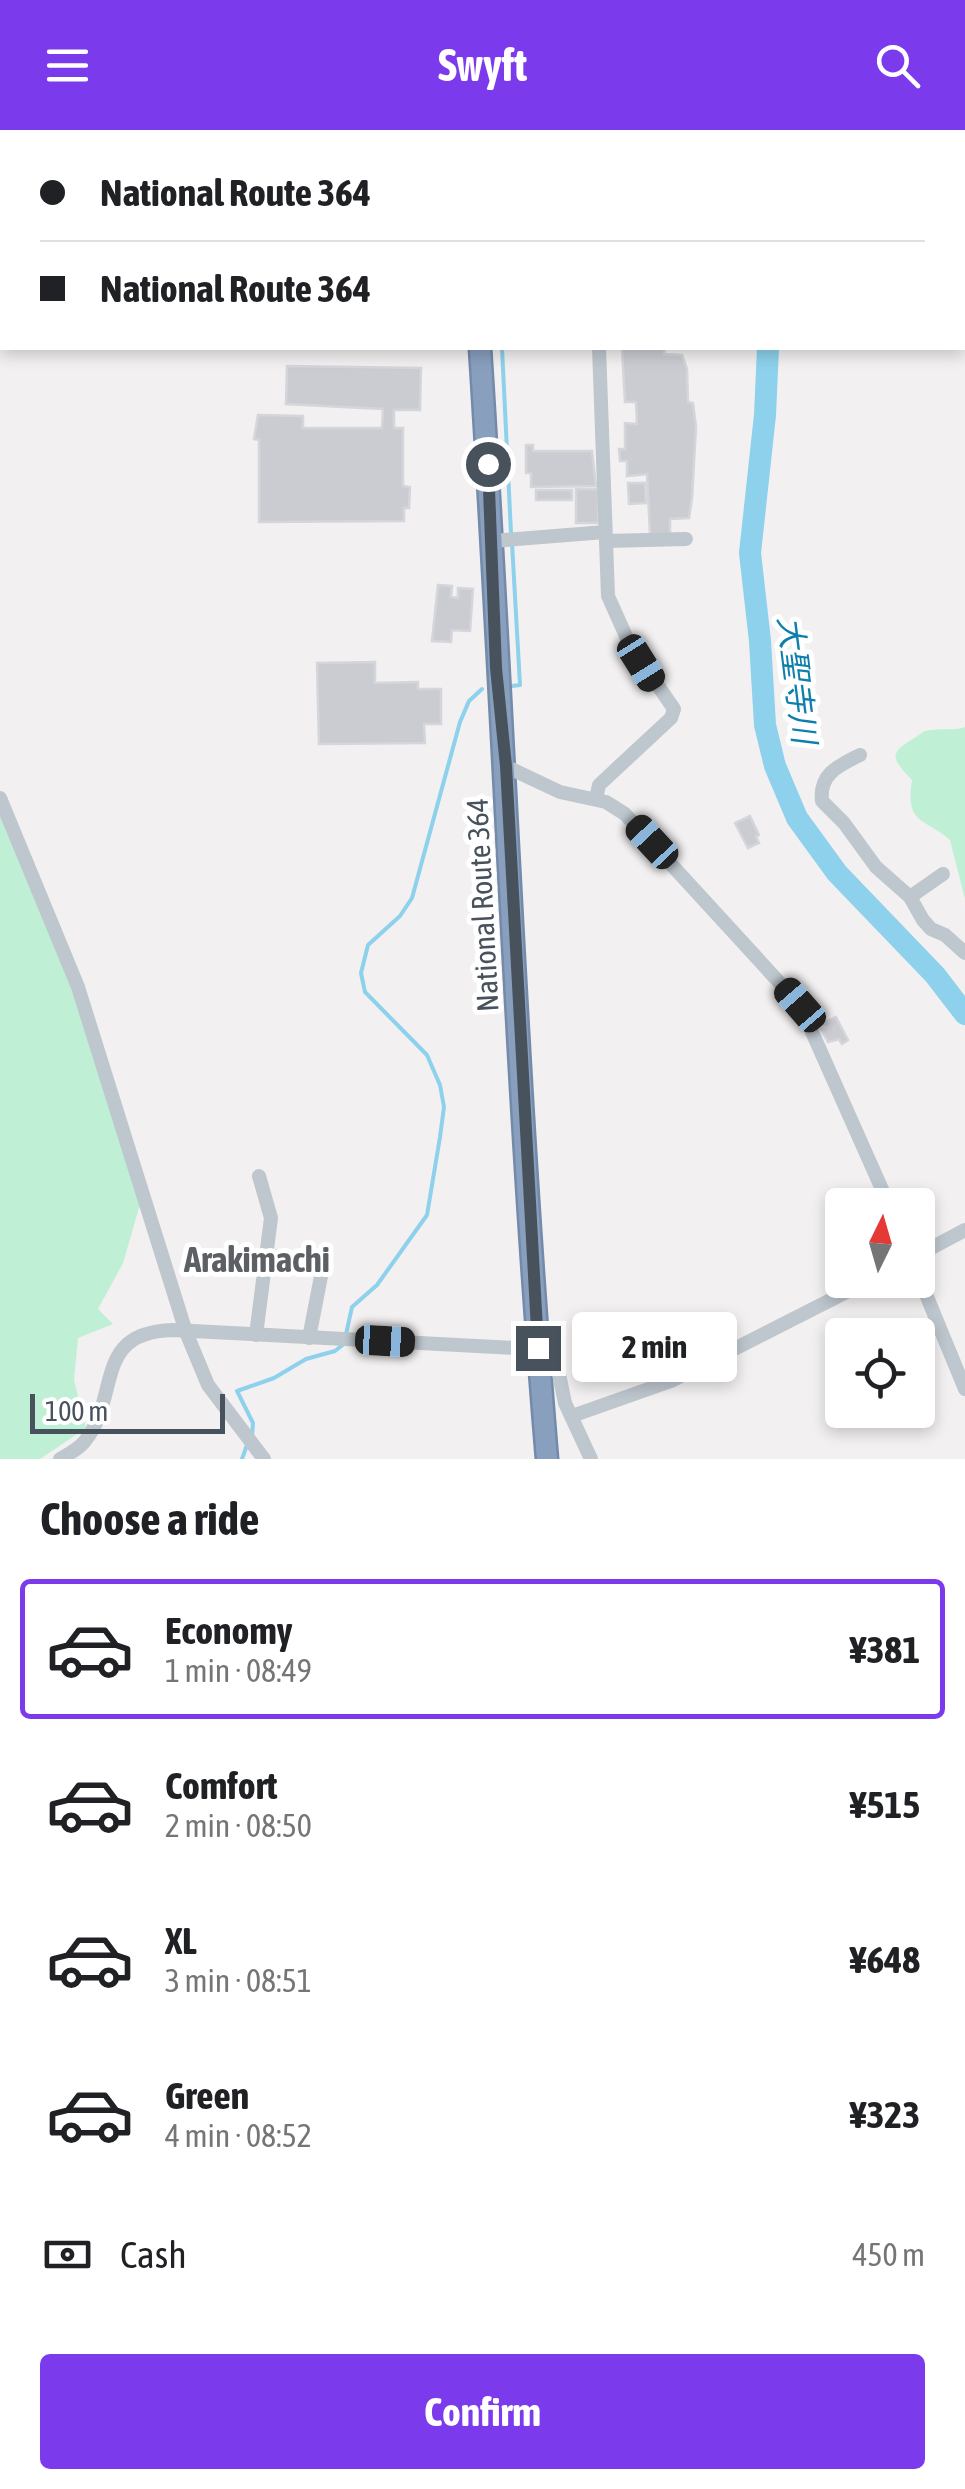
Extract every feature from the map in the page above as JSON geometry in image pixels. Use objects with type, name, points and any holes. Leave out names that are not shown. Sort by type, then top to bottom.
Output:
[{"type":"highway","name":"National Route 364","points":[[480,350],[493,541],[496,668],[506,766],[547,1459]]},
{"type":"street","points":[[596,799],[599,786],[671,718],[674,709],[630,645],[612,606],[605,537],[599,350]]},
{"type":"street","points":[[493,541],[686,539]]},
{"type":"street","points":[[860,755],[827,775],[822,785],[822,801],[844,823],[876,868],[910,897],[930,928],[946,935],[965,954]]},
{"type":"street","points":[[506,766],[560,792],[596,799],[626,814],[800,1005],[881,1188]]},
{"type":"street","points":[[0,798],[78,987],[186,1332],[208,1385],[264,1459]]},
{"type":"street","points":[[910,897],[942,874]]},
{"type":"street","points":[[256,1335],[271,1218],[259,1176]]},
{"type":"street","points":[[935,1247],[965,1230]]},
{"type":"street","points":[[266,1255],[323,1266],[309,1338]]},
{"type":"street","points":[[572,1416],[671,1381],[835,1298]]},
{"type":"street","points":[[928,1298],[965,1388]]},
{"type":"street","points":[[60,1459],[87,1440],[110,1374],[128,1342],[156,1330],[554,1350],[561,1391],[591,1459]]},
{"type":"green space","points":[[965,727],[965,899],[950,840],[914,813],[912,780],[896,756],[901,747],[925,731]]},
{"type":"green space","points":[[0,809],[75,998],[141,1201],[123,1263],[98,1309],[113,1324],[78,1338],[74,1380],[86,1428],[40,1459],[0,1459]]},
{"type":"building","points":[[622,350],[665,350],[664,354],[682,355],[687,369],[688,402],[693,403],[696,427],[692,498],[689,518],[670,519],[670,534],[650,534],[647,474],[627,476],[627,461],[620,461],[619,449],[625,449],[625,423],[637,424],[636,402],[625,402]]},
{"type":"building","points":[[287,366],[421,368],[420,410],[394,410],[394,428],[403,428],[403,486],[410,487],[404,521],[259,522],[259,440],[254,439],[258,415],[303,416],[303,428],[382,428],[383,409],[286,404]]},
{"type":"building","points":[[526,445],[533,445],[533,451],[592,451],[596,486],[531,487],[531,473],[526,473]]},
{"type":"building","points":[[628,483],[645,483],[646,503],[629,504]]},
{"type":"building","points":[[576,489],[598,489],[598,523],[576,523]]},
{"type":"building","points":[[536,490],[572,490],[572,500],[536,500]]},
{"type":"building","points":[[438,585],[452,586],[451,597],[458,598],[458,588],[473,589],[470,631],[452,630],[451,642],[432,641]]},
{"type":"building","points":[[375,662],[375,683],[418,682],[418,689],[441,689],[441,724],[424,724],[425,743],[319,744],[317,663]]},
{"type":"building","points":[[750,816],[759,843],[748,848],[735,823]]},
{"type":"building","points":[[836,1017],[848,1040],[842,1044],[839,1039],[828,1042],[821,1029],[825,1027],[823,1023]]},
{"type":"waterway","points":[[502,350],[511,533]]},
{"type":"waterway","name":"大聖寺川","points":[[768,350],[750,553],[765,725],[775,766],[797,818],[837,873],[935,975],[965,1014]]},
{"type":"waterway","points":[[512,543],[520,685],[512,686]]},
{"type":"waterway","points":[[346,1334],[352,1307],[377,1285],[427,1215],[444,1107],[440,1085],[427,1055],[365,992],[361,973],[368,945],[400,916],[412,898],[460,722],[469,701],[482,689]]},
{"type":"waterway","points":[[252,1436],[253,1423],[237,1391],[274,1378],[306,1359],[335,1351],[345,1343]]},
{"type":"waterway","points":[[242,1459],[247,1445]]},
{"type":"district","name":"Arakimachi","points":[[257,1260]]},
{"type":"route","points":[[488,464],[496,668],[506,766],[538,1348]]}]
